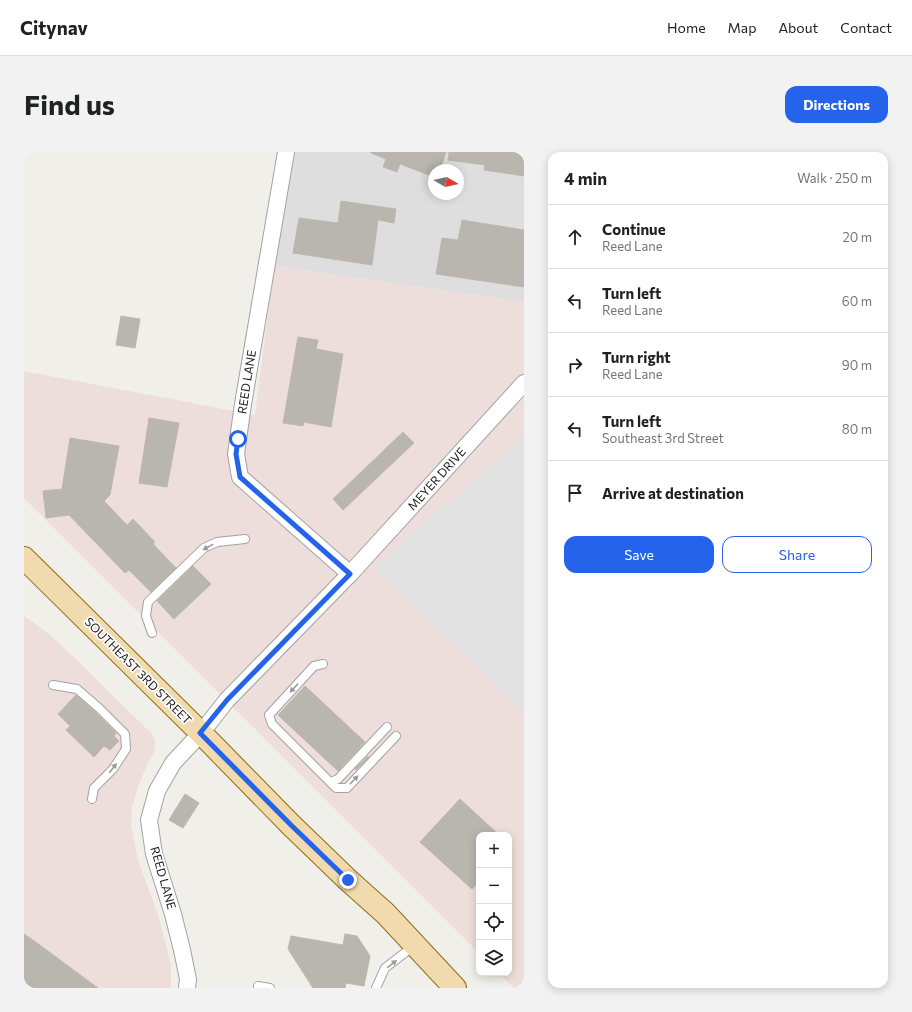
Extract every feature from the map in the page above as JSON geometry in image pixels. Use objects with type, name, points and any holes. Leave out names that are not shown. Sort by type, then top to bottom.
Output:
[{"type":"main road","name":"SOUTHEAST 3RD STREET","points":[[24,558],[291,825],[386,914],[455,988]]},
{"type":"street","name":"REED LANE","points":[[187,988],[188,979],[182,950],[173,914],[154,854],[150,820],[157,791],[173,763],[227,700],[350,574],[240,477],[236,454],[243,404],[286,152]]},
{"type":"street","name":"MEYER DRIVE","points":[[350,574],[524,383]]},
{"type":"lane","points":[[152,633],[146,616],[148,602],[204,548],[217,542],[245,539]]},
{"type":"lane","points":[[323,664],[314,666],[269,715],[272,724],[336,788],[347,788],[396,736]]},
{"type":"lane","points":[[53,684],[78,689],[125,734],[126,749],[113,769],[94,788],[92,799]]},
{"type":"lane","points":[[331,782],[338,779],[387,727]]},
{"type":"lane","points":[[376,988],[386,968],[415,945]]},
{"type":"lane","points":[[258,986],[270,988]]},
{"type":"shaded area","points":[[293,152],[524,152],[524,302],[274,266]]},
{"type":"shaded area","points":[[274,266],[524,302],[524,988],[514,988],[502,976],[512,976],[512,832],[476,832],[476,950],[24,498],[24,371],[255,415]]},
{"type":"shaded area","points":[[524,436],[524,711],[373,568]]},
{"type":"shaded area","points":[[24,616],[49,634],[81,664],[152,734],[155,741],[154,753],[149,760],[138,787],[132,807],[131,826],[138,860],[159,918],[171,964],[171,988],[24,988]]},
{"type":"building","points":[[446,152],[442,164],[428,164],[428,175],[400,164],[397,172],[383,167],[386,159],[371,153]]},
{"type":"building","points":[[449,152],[524,152],[524,176],[484,170],[485,165],[448,160]]},
{"type":"building","points":[[341,201],[396,209],[394,223],[378,220],[372,265],[293,253],[299,218],[338,223]]},
{"type":"building","points":[[462,220],[524,230],[524,287],[436,274],[442,238],[458,240]]},
{"type":"building","points":[[121,316],[140,319],[135,348],[116,345]]},
{"type":"building","points":[[298,337],[318,340],[316,349],[343,354],[331,427],[304,422],[303,426],[283,423]]},
{"type":"building","points":[[149,418],[179,423],[167,487],[139,483]]},
{"type":"building","points":[[403,432],[414,443],[343,510],[333,499]]},
{"type":"building","points":[[70,438],[119,446],[110,495],[104,501],[127,525],[133,519],[155,542],[153,544],[176,568],[151,592],[129,570],[125,573],[69,515],[46,518],[43,491],[62,489]]},
{"type":"building","points":[[193,566],[211,584],[174,619],[157,601]]},
{"type":"building","points":[[305,686],[365,742],[338,771],[278,715]]},
{"type":"building","points":[[76,695],[116,733],[114,736],[119,741],[110,750],[104,746],[94,757],[66,730],[70,726],[58,714]]},
{"type":"building","points":[[368,756],[369,757],[356,770],[355,769]]},
{"type":"building","points":[[185,794],[199,803],[183,828],[169,820]]},
{"type":"building","points":[[460,799],[496,832],[476,832],[476,884],[472,889],[420,842]]},
{"type":"building","points":[[24,934],[37,943],[98,988],[24,988]]},
{"type":"building","points":[[345,934],[357,936],[370,956],[364,986],[346,983],[345,988],[313,988],[288,949],[291,936],[343,945]]},
{"type":"route","points":[[238,439],[236,454],[240,477],[350,574],[227,700],[200,733],[348,880]]}]
